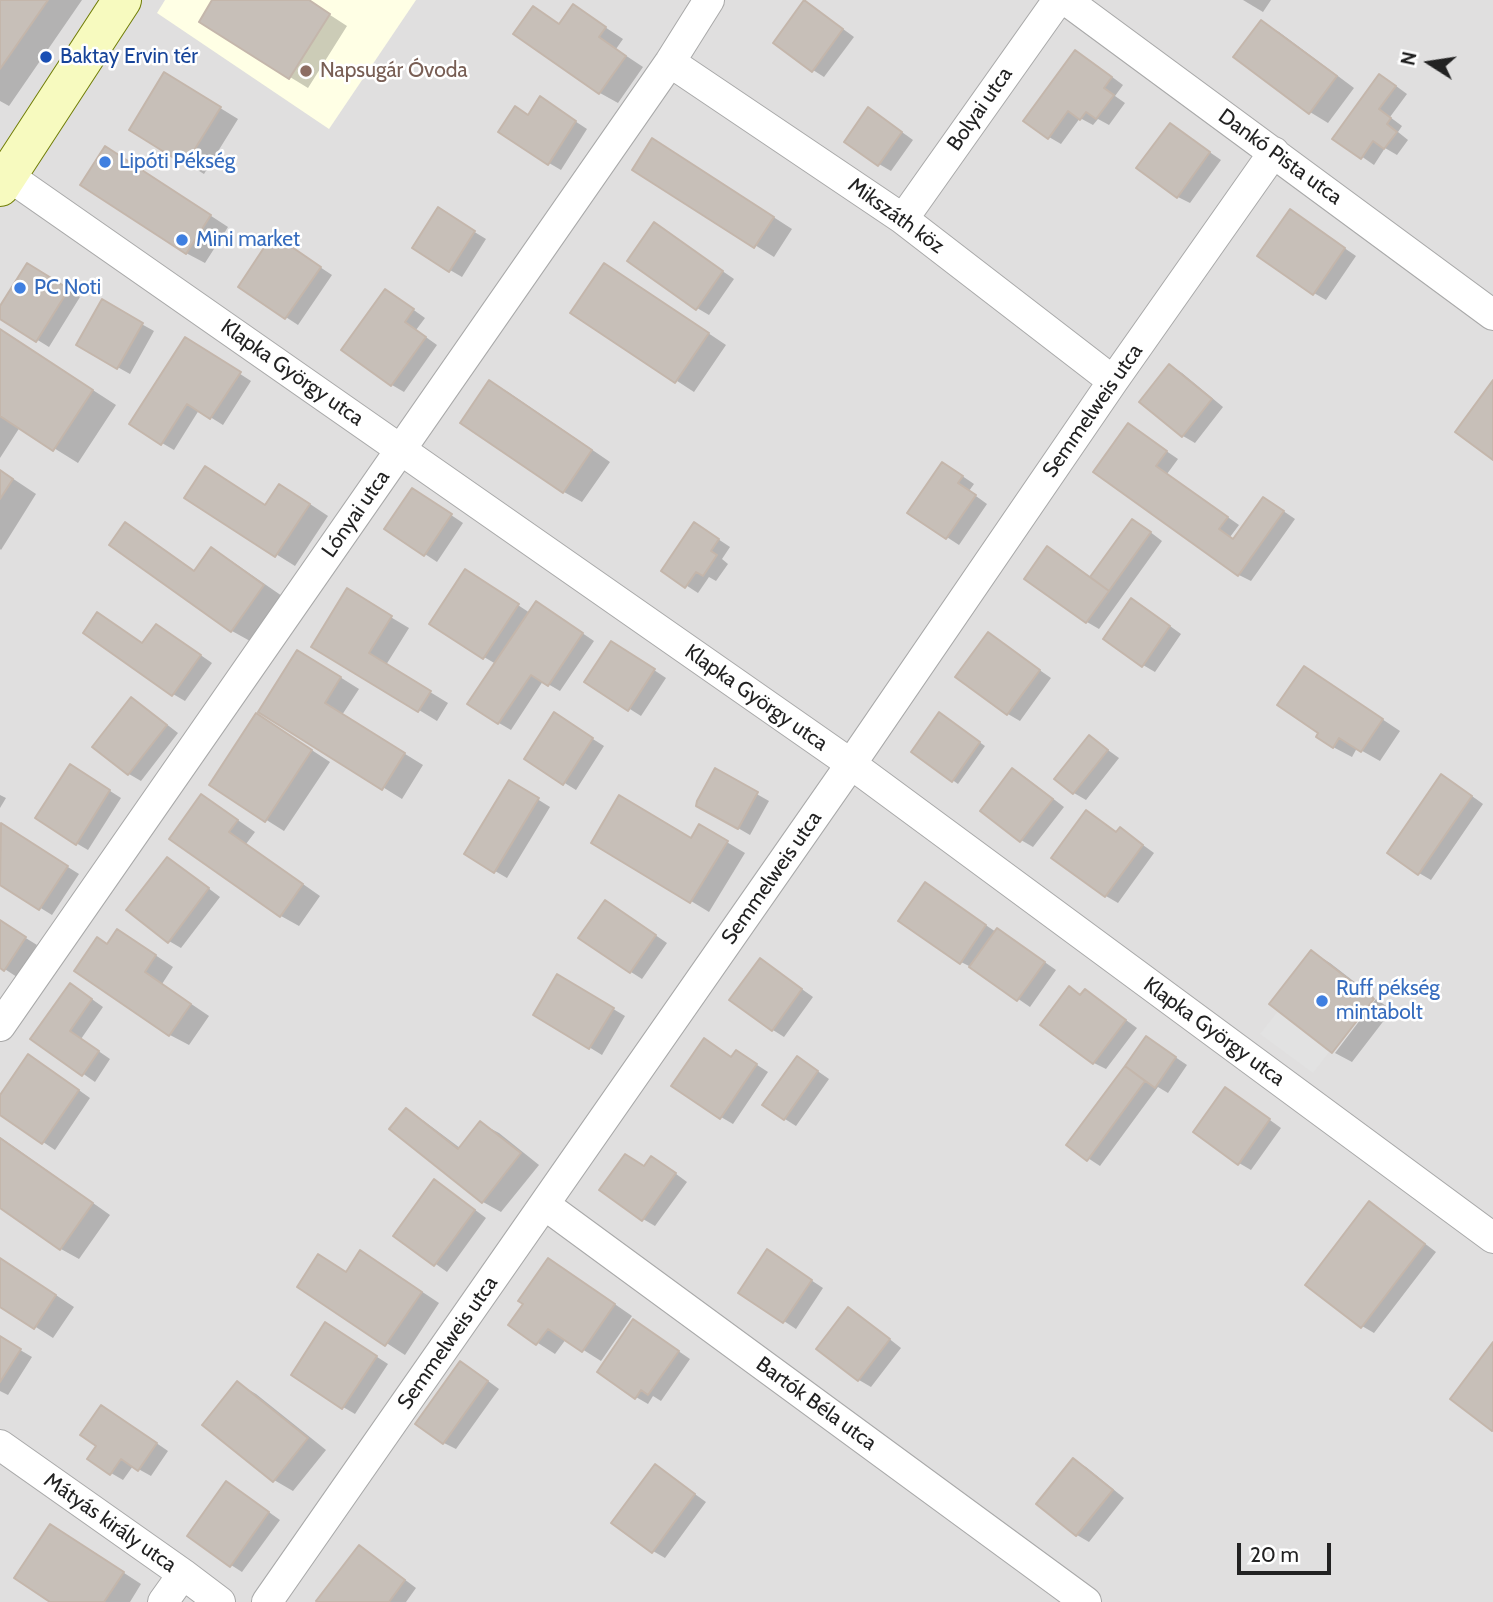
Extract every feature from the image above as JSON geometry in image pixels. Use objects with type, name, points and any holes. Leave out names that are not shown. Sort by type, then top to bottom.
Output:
[{"type":"main road","points":[[3,177],[122,0]]},
{"type":"street","name":"Lónyai utca","points":[[0,1026],[670,62],[709,0]]},
{"type":"street","name":"Bolyai utca","points":[[903,219],[1058,0]]},
{"type":"street","name":"Dankó Pista utca","points":[[1066,0],[1493,315]]},
{"type":"street","name":"Mikszáth köz","points":[[670,62],[903,219],[1113,382]]},
{"type":"street","name":"Semmelweis utca","points":[[267,1602],[1275,152]]},
{"type":"street","name":"Klapka György utca","points":[[3,177],[400,449],[851,764],[1493,1238]]},
{"type":"street","name":"Bartók Béla utca","points":[[545,1205],[1086,1602]]},
{"type":"street","name":"Mátyás király utca","points":[[0,1445],[220,1602]]},
{"type":"street","points":[[163,1602],[183,1574]]},
{"type":"shaded area","points":[[0,0],[1493,0],[1493,1602],[0,1602]]},
{"type":"shaded area","name":"Napsugár Óvoda","points":[[165,0],[416,0],[329,129],[157,13]]},
{"type":"shaded area","points":[[1278,1011],[1330,1051],[1313,1073],[1260,1034]]},
{"type":"building","points":[[0,0],[48,0],[0,69]]},
{"type":"building","points":[[212,0],[309,0],[330,14],[289,79],[199,22]]},
{"type":"building","points":[[804,0],[843,29],[812,72],[773,43]]},
{"type":"building","points":[[573,4],[606,27],[599,37],[626,56],[599,94],[513,34],[533,6],[559,24]]},
{"type":"building","points":[[1261,20],[1337,76],[1309,114],[1233,57]]},
{"type":"building","points":[[1075,50],[1112,77],[1104,88],[1114,95],[1096,119],[1086,112],[1080,120],[1068,111],[1048,139],[1023,121]]},
{"type":"building","points":[[164,72],[221,107],[185,165],[129,130]]},
{"type":"building","points":[[1379,74],[1396,86],[1379,109],[1391,118],[1387,124],[1397,132],[1384,149],[1373,141],[1361,159],[1332,139]]},
{"type":"building","points":[[540,96],[576,121],[548,165],[498,132],[515,106],[528,115]]},
{"type":"building","points":[[868,107],[902,132],[878,166],[844,142]]},
{"type":"building","points":[[1170,123],[1210,152],[1177,198],[1136,168]]},
{"type":"building","points":[[652,138],[774,217],[754,248],[632,170]]},
{"type":"building","points":[[105,146],[211,215],[186,254],[80,185]]},
{"type":"building","points":[[438,207],[475,231],[449,272],[412,248]]},
{"type":"building","points":[[1290,209],[1345,248],[1313,295],[1257,256]]},
{"type":"building","points":[[654,222],[723,271],[696,310],[627,261]]},
{"type":"building","points":[[273,234],[321,267],[285,319],[238,287]]},
{"type":"building","points":[[27,263],[69,289],[36,342],[0,319],[0,306]]},
{"type":"building","points":[[604,263],[709,333],[675,383],[570,313]]},
{"type":"building","points":[[385,289],[414,309],[405,322],[426,337],[391,386],[341,350]]},
{"type":"building","points":[[102,299],[143,323],[117,369],[76,345]]},
{"type":"building","points":[[0,329],[93,390],[53,451],[0,416]]},
{"type":"building","points":[[185,337],[241,372],[210,419],[187,404],[161,445],[129,424]]},
{"type":"building","points":[[1169,364],[1212,399],[1182,437],[1139,402]]},
{"type":"building","points":[[489,380],[592,450],[563,493],[460,423]]},
{"type":"building","points":[[1493,380],[1493,460],[1455,432]]},
{"type":"building","points":[[1128,423],[1167,451],[1156,466],[1228,517],[1219,529],[1233,539],[1263,497],[1284,511],[1238,576],[1093,472]]},
{"type":"building","points":[[942,462],[963,476],[958,483],[976,495],[946,539],[907,513]]},
{"type":"building","points":[[205,466],[265,505],[279,484],[310,504],[275,557],[184,498]]},
{"type":"building","points":[[0,470],[13,479],[0,499]]},
{"type":"building","points":[[412,488],[452,514],[424,556],[384,529]]},
{"type":"building","points":[[1132,519],[1151,532],[1109,591],[1090,577]]},
{"type":"building","points":[[125,522],[194,571],[211,547],[264,585],[231,632],[109,545]]},
{"type":"building","points":[[694,522],[719,539],[711,551],[717,555],[703,576],[696,572],[685,588],[661,571]]},
{"type":"building","points":[[1047,546],[1109,591],[1086,623],[1024,579]]},
{"type":"building","points":[[465,569],[519,604],[483,659],[429,624]]},
{"type":"building","points":[[347,588],[392,616],[369,653],[431,691],[418,712],[311,647]]},
{"type":"building","points":[[1131,598],[1170,626],[1142,667],[1103,639]]},
{"type":"building","points":[[536,601],[583,633],[548,686],[531,675],[498,724],[467,704]]},
{"type":"building","points":[[97,612],[142,643],[156,624],[201,655],[172,696],[83,633]]},
{"type":"building","points":[[988,632],[1040,670],[1007,715],[955,677]]},
{"type":"building","points":[[611,641],[655,669],[628,711],[584,682]]},
{"type":"building","points":[[297,650],[341,677],[325,703],[405,753],[382,790],[258,712]]},
{"type":"building","points":[[1304,666],[1383,719],[1361,752],[1339,738],[1333,748],[1316,737],[1318,733],[1277,705]]},
{"type":"building","points":[[131,697],[167,725],[128,775],[92,747]]},
{"type":"building","points":[[554,712],[593,738],[563,785],[524,759]]},
{"type":"building","points":[[939,712],[980,742],[952,782],[911,752]]},
{"type":"building","points":[[256,713],[312,750],[265,822],[209,785]]},
{"type":"building","points":[[1089,735],[1108,750],[1073,794],[1054,779]]},
{"type":"building","points":[[70,764],[110,790],[76,845],[35,818]]},
{"type":"building","points":[[715,768],[758,792],[738,829],[696,806]]},
{"type":"building","points":[[1012,768],[1053,799],[1020,842],[980,811]]},
{"type":"building","points":[[1441,774],[1472,796],[1418,875],[1387,853]]},
{"type":"building","points":[[509,780],[539,798],[494,873],[464,854]]},
{"type":"building","points":[[201,794],[238,820],[229,832],[303,884],[280,917],[169,839]]},
{"type":"building","points":[[619,795],[691,838],[699,824],[728,841],[690,903],[591,843]]},
{"type":"building","points":[[1086,810],[1116,832],[1120,827],[1143,845],[1105,897],[1051,858]]},
{"type":"building","points":[[1,823],[68,866],[39,910],[0,885]]},
{"type":"building","points":[[167,857],[209,888],[168,943],[126,910]]},
{"type":"building","points":[[925,882],[986,925],[960,964],[898,921]]},
{"type":"building","points":[[605,900],[656,935],[630,973],[578,938]]},
{"type":"building","points":[[0,920],[26,937],[4,971],[0,968]]},
{"type":"building","points":[[997,928],[1045,962],[1017,1001],[969,967]]},
{"type":"building","points":[[117,929],[156,955],[145,972],[191,1004],[169,1036],[74,971],[97,937],[107,944]]},
{"type":"building","name":"Ruff pékség mintabolt","points":[[1311,950],[1374,999],[1332,1053],[1269,1004]]},
{"type":"building","points":[[760,958],[802,989],[772,1031],[729,1000]]},
{"type":"building","points":[[557,974],[614,1008],[589,1049],[533,1015]]},
{"type":"building","points":[[70,983],[92,999],[70,1031],[99,1051],[82,1076],[30,1039]]},
{"type":"building","points":[[1069,986],[1080,995],[1085,989],[1126,1020],[1093,1064],[1040,1025]]},
{"type":"building","points":[[1146,1036],[1176,1057],[1155,1088],[1125,1066]]},
{"type":"building","points":[[704,1038],[731,1057],[736,1050],[757,1064],[720,1119],[671,1086]]},
{"type":"building","points":[[28,1054],[79,1090],[42,1144],[0,1115],[0,1095]]},
{"type":"building","points":[[797,1056],[818,1071],[784,1120],[762,1105]]},
{"type":"building","points":[[1125,1066],[1145,1081],[1087,1161],[1066,1145]]},
{"type":"building","points":[[1225,1087],[1270,1119],[1238,1165],[1193,1132]]},
{"type":"building","points":[[406,1108],[458,1149],[480,1121],[521,1153],[482,1203],[389,1129]]},
{"type":"building","points":[[0,1138],[93,1203],[60,1250],[0,1208]]},
{"type":"building","points":[[625,1154],[644,1166],[651,1156],[676,1173],[642,1221],[599,1190]]},
{"type":"building","points":[[434,1179],[475,1210],[434,1266],[393,1236]]},
{"type":"building","points":[[1369,1201],[1425,1244],[1361,1328],[1305,1285]]},
{"type":"building","points":[[767,1249],[812,1280],[783,1323],[738,1293]]},
{"type":"building","points":[[360,1250],[422,1292],[385,1346],[297,1287],[318,1254],[346,1272]]},
{"type":"building","points":[[0,1258],[56,1295],[34,1329],[0,1307]]},
{"type":"building","points":[[548,1258],[615,1304],[582,1352],[548,1329],[536,1345],[508,1325],[523,1304],[518,1301]]},
{"type":"building","points":[[848,1307],[890,1339],[858,1381],[816,1349]]},
{"type":"building","points":[[633,1319],[679,1351],[648,1395],[641,1390],[635,1399],[597,1372]]},
{"type":"building","points":[[325,1322],[377,1356],[342,1409],[291,1375]]},
{"type":"building","points":[[0,1336],[21,1349],[0,1382]]},
{"type":"building","points":[[1493,1342],[1493,1429],[1492,1431],[1450,1399]]},
{"type":"building","points":[[460,1361],[488,1381],[443,1444],[415,1424]]},
{"type":"building","points":[[237,1381],[308,1438],[273,1482],[202,1425]]},
{"type":"building","points":[[101,1405],[157,1443],[138,1471],[121,1459],[110,1475],[87,1459],[96,1446],[80,1435]]},
{"type":"building","points":[[1073,1458],[1113,1490],[1076,1536],[1036,1504]]},
{"type":"building","points":[[655,1464],[695,1494],[652,1553],[611,1523]]},
{"type":"building","points":[[226,1481],[269,1512],[230,1567],[187,1536]]},
{"type":"building","points":[[50,1524],[124,1572],[104,1602],[50,1602],[14,1578]]},
{"type":"building","points":[[359,1545],[405,1580],[389,1602],[317,1602],[316,1601]]},
{"type":"place","name":"Baktay Ervin tér","points":[[46,57]]},
{"type":"place","name":"Napsugár Óvoda","points":[[306,71]]},
{"type":"place","name":"Lipóti Pékség","points":[[105,162]]},
{"type":"place","name":"Mini market","points":[[182,240]]},
{"type":"place","name":"PC Noti","points":[[20,288]]},
{"type":"place","name":"Ruff pékség mintabolt","points":[[1322,1001]]}]
